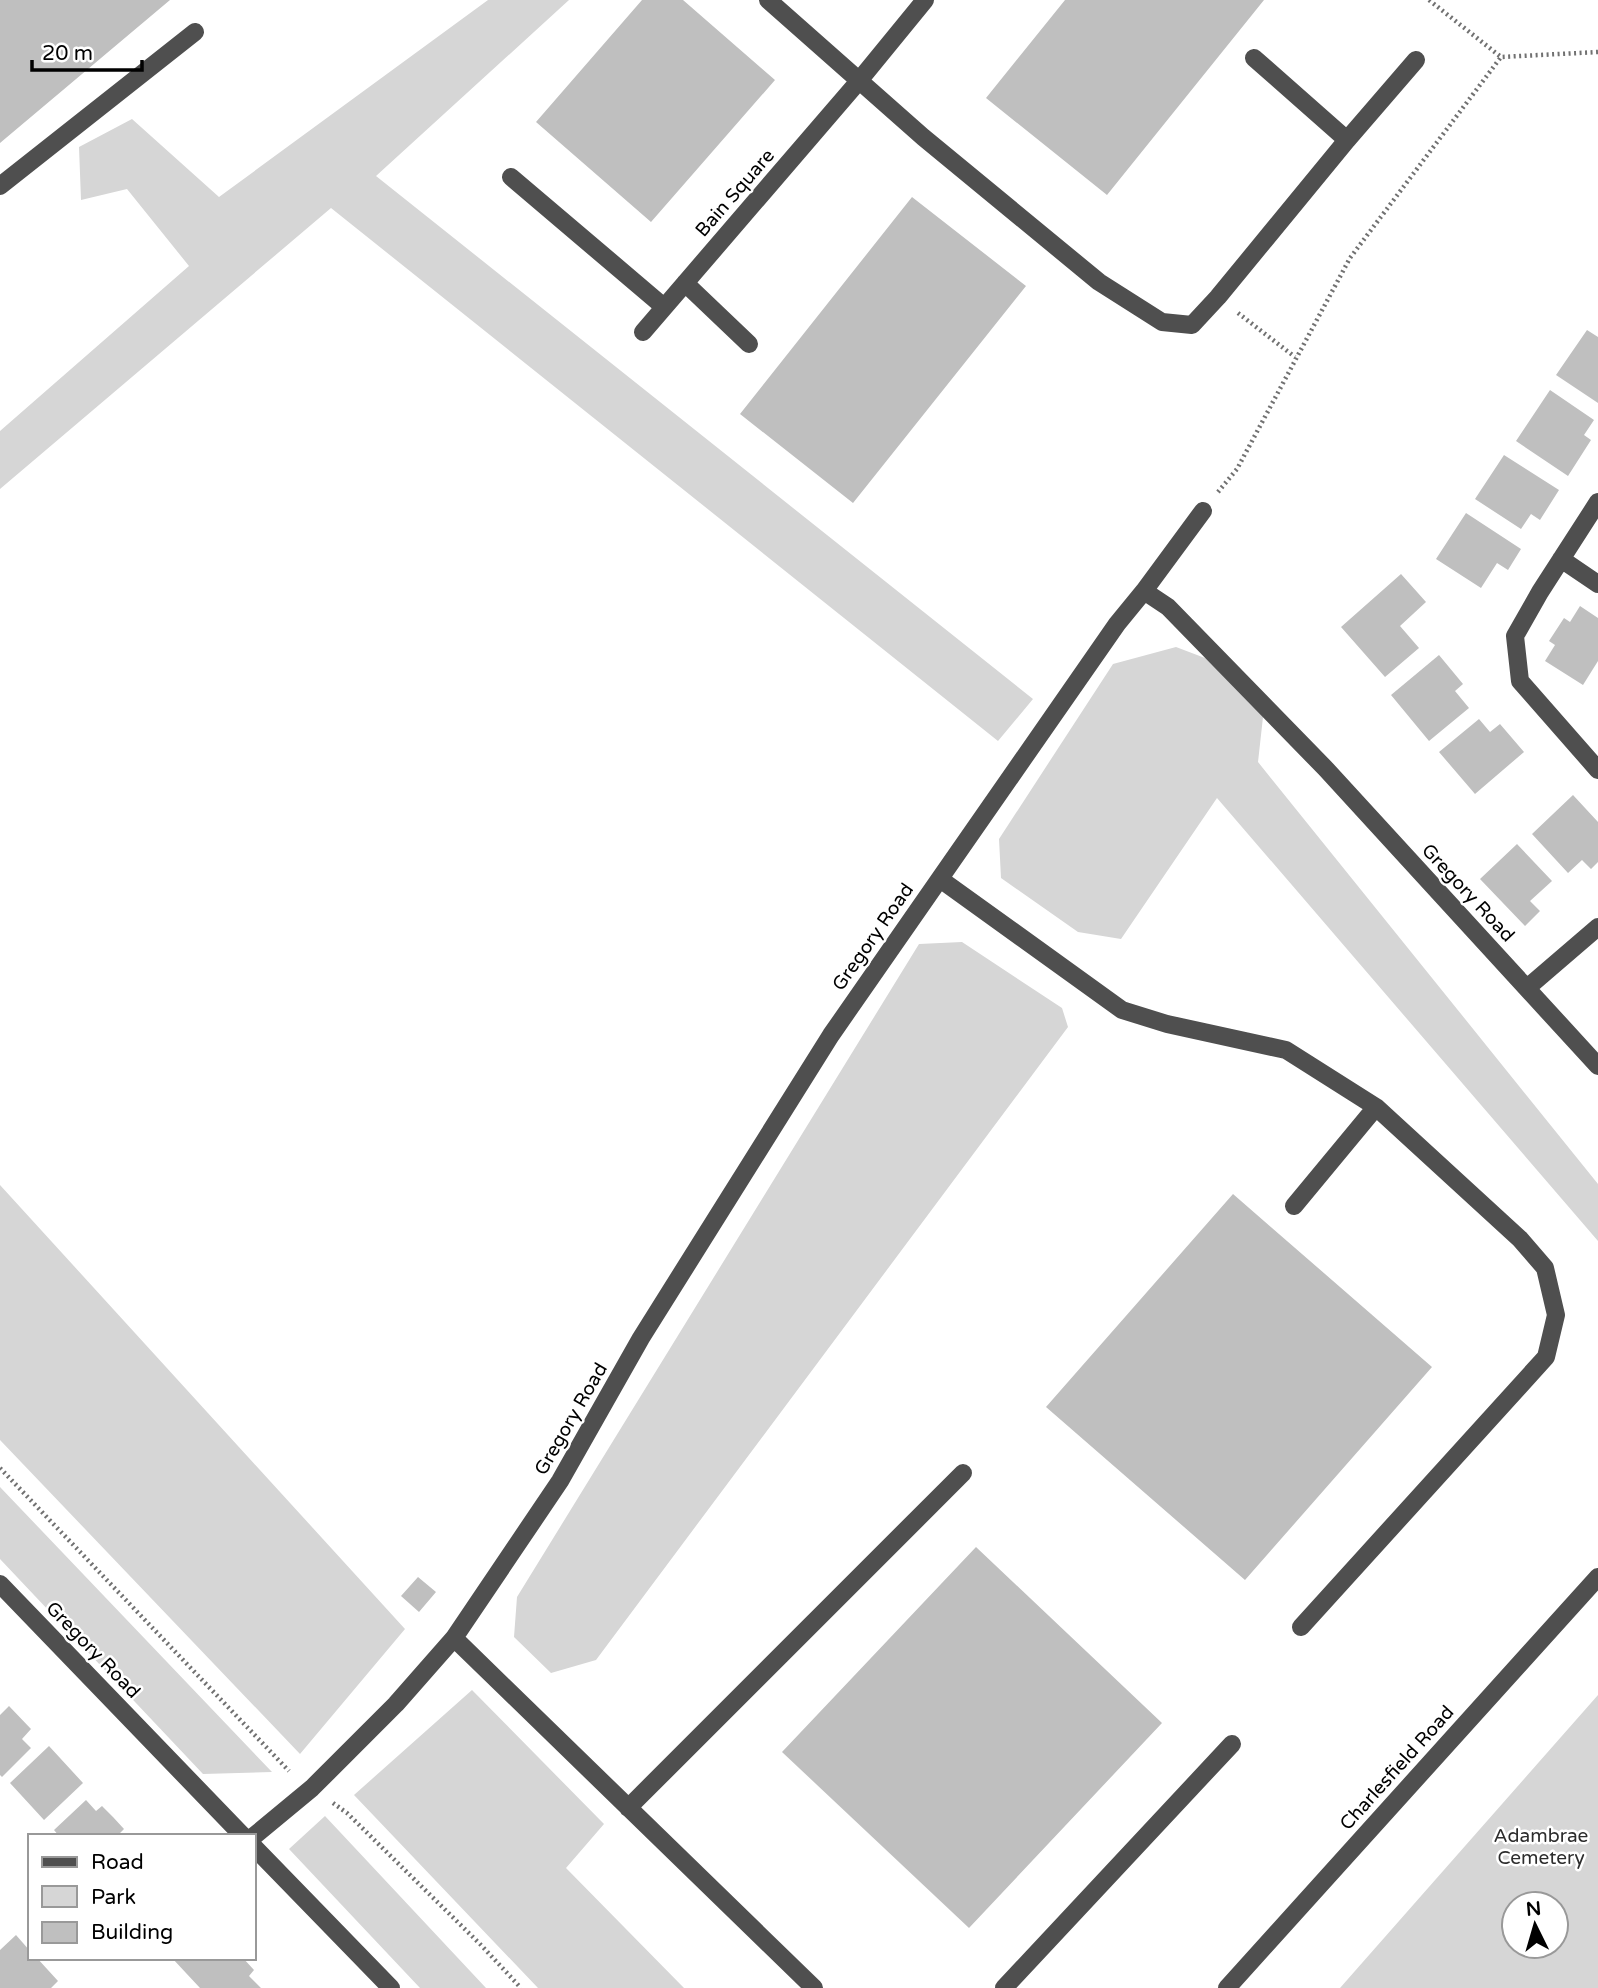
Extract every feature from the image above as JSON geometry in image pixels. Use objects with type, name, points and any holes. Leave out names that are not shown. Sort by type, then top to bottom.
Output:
[{"type":"street","points":[[768,0],[858,82],[1100,282],[1162,322],[1192,325],[1416,60]]},
{"type":"street","name":"Bain Square","points":[[643,332],[925,0]]},
{"type":"street","points":[[0,186],[195,32]]},
{"type":"street","points":[[1254,58],[1347,140]]},
{"type":"street","points":[[511,177],[664,307]]},
{"type":"street","points":[[685,283],[749,344]]},
{"type":"street","points":[[1598,502],[1540,592],[1516,636],[1520,681],[1598,770]]},
{"type":"street","points":[[1144,591],[1203,511]]},
{"type":"street","points":[[1561,559],[1598,584]]},
{"type":"street","name":"Gregory Road","points":[[256,1834],[312,1788],[396,1703],[454,1638],[560,1481],[641,1338],[831,1035],[1117,624],[1144,591],[1168,607],[1325,768],[1598,1066]]},
{"type":"street","points":[[940,879],[1122,1010],[1167,1024],[1286,1050],[1376,1107],[1520,1239],[1545,1268],[1556,1315],[1546,1357],[1301,1628]]},
{"type":"street","points":[[1527,988],[1598,927]]},
{"type":"street","points":[[1294,1206],[1376,1107]]},
{"type":"street","points":[[628,1808],[963,1473]]},
{"type":"street","name":"Charlesfield Road","points":[[1227,1988],[1598,1577]]},
{"type":"street","name":"Gregory Road","points":[[0,1584],[241,1834]]},
{"type":"street","points":[[454,1638],[814,1988]]},
{"type":"street","points":[[1004,1988],[1232,1744]]},
{"type":"street","points":[[256,1849],[390,1988]]},
{"type":"path","points":[[1429,0],[1501,57],[1598,52]]},
{"type":"path","points":[[1203,511],[1237,469],[1350,258],[1501,57]]},
{"type":"path","points":[[1218,297],[1296,358]]},
{"type":"path","points":[[0,1468],[296,1779],[347,1813],[521,1988]]},
{"type":"green space","points":[[488,0],[569,0],[376,176],[1033,699],[998,741],[331,208],[0,489],[0,431],[189,266],[127,189],[81,200],[79,147],[132,119],[219,197]]},
{"type":"green space","points":[[1176,647],[1226,666],[1264,708],[1258,762],[1598,1184],[1598,1241],[1217,798],[1121,939],[1078,932],[1001,878],[999,839],[1113,664]]},
{"type":"green space","points":[[962,942],[1062,1008],[1068,1027],[596,1660],[551,1673],[514,1637],[517,1597],[919,944]]},
{"type":"green space","points":[[0,1185],[405,1629],[300,1754],[0,1440]]},
{"type":"green space","points":[[0,1487],[272,1772],[203,1774],[0,1559]]},
{"type":"green space","points":[[472,1690],[604,1824],[566,1868],[684,1988],[538,1988],[354,1795]]},
{"type":"green space","name":"Adambrae Cemetery","points":[[1598,1695],[1598,1988],[1340,1988]]},
{"type":"green space","points":[[325,1816],[486,1988],[420,1988],[289,1849]]},
{"type":"building","points":[[0,0],[170,0],[0,143]]},
{"type":"building","points":[[642,0],[683,0],[775,80],[651,222],[536,122]]},
{"type":"building","points":[[1065,0],[1264,0],[1107,195],[986,98]]},
{"type":"building","points":[[912,197],[1026,286],[853,503],[740,414]]},
{"type":"building","points":[[1587,330],[1598,337],[1598,403],[1556,375]]},
{"type":"building","points":[[1550,390],[1594,420],[1584,435],[1591,440],[1568,476],[1516,441]]},
{"type":"building","points":[[1504,455],[1559,490],[1540,520],[1531,514],[1521,529],[1475,499]]},
{"type":"building","points":[[1466,513],[1521,549],[1508,570],[1497,563],[1481,588],[1436,559]]},
{"type":"building","points":[[1401,574],[1426,602],[1400,626],[1419,648],[1385,677],[1341,627]]},
{"type":"building","points":[[1580,606],[1598,618],[1598,661],[1583,685],[1545,661],[1555,645],[1549,641],[1564,618],[1570,622]]},
{"type":"building","points":[[1439,655],[1463,684],[1455,691],[1469,708],[1429,741],[1391,695]]},
{"type":"building","points":[[1479,719],[1490,732],[1500,724],[1524,752],[1475,794],[1439,752]]},
{"type":"building","points":[[1573,795],[1598,822],[1598,862],[1591,869],[1582,860],[1568,873],[1532,834]]},
{"type":"building","points":[[1517,844],[1552,881],[1530,901],[1540,911],[1525,926],[1480,879]]},
{"type":"building","points":[[1233,1194],[1432,1367],[1245,1580],[1046,1407]]},
{"type":"building","points":[[976,1547],[1162,1723],[969,1928],[782,1752]]},
{"type":"building","points":[[418,1577],[436,1592],[419,1612],[401,1596]]},
{"type":"building","points":[[9,1706],[31,1729],[22,1739],[31,1748],[2,1777],[0,1715]]},
{"type":"building","points":[[49,1746],[83,1783],[44,1820],[10,1783]]},
{"type":"building","points":[[86,1800],[96,1811],[102,1806],[124,1829],[119,1834],[57,1834],[54,1830]]},
{"type":"building","points":[[16,1935],[28,1949],[28,1960],[39,1960],[58,1981],[51,1988],[0,1988],[0,1950]]},
{"type":"building","points":[[174,1960],[245,1960],[254,1970],[249,1976],[261,1988],[200,1988]]}]
